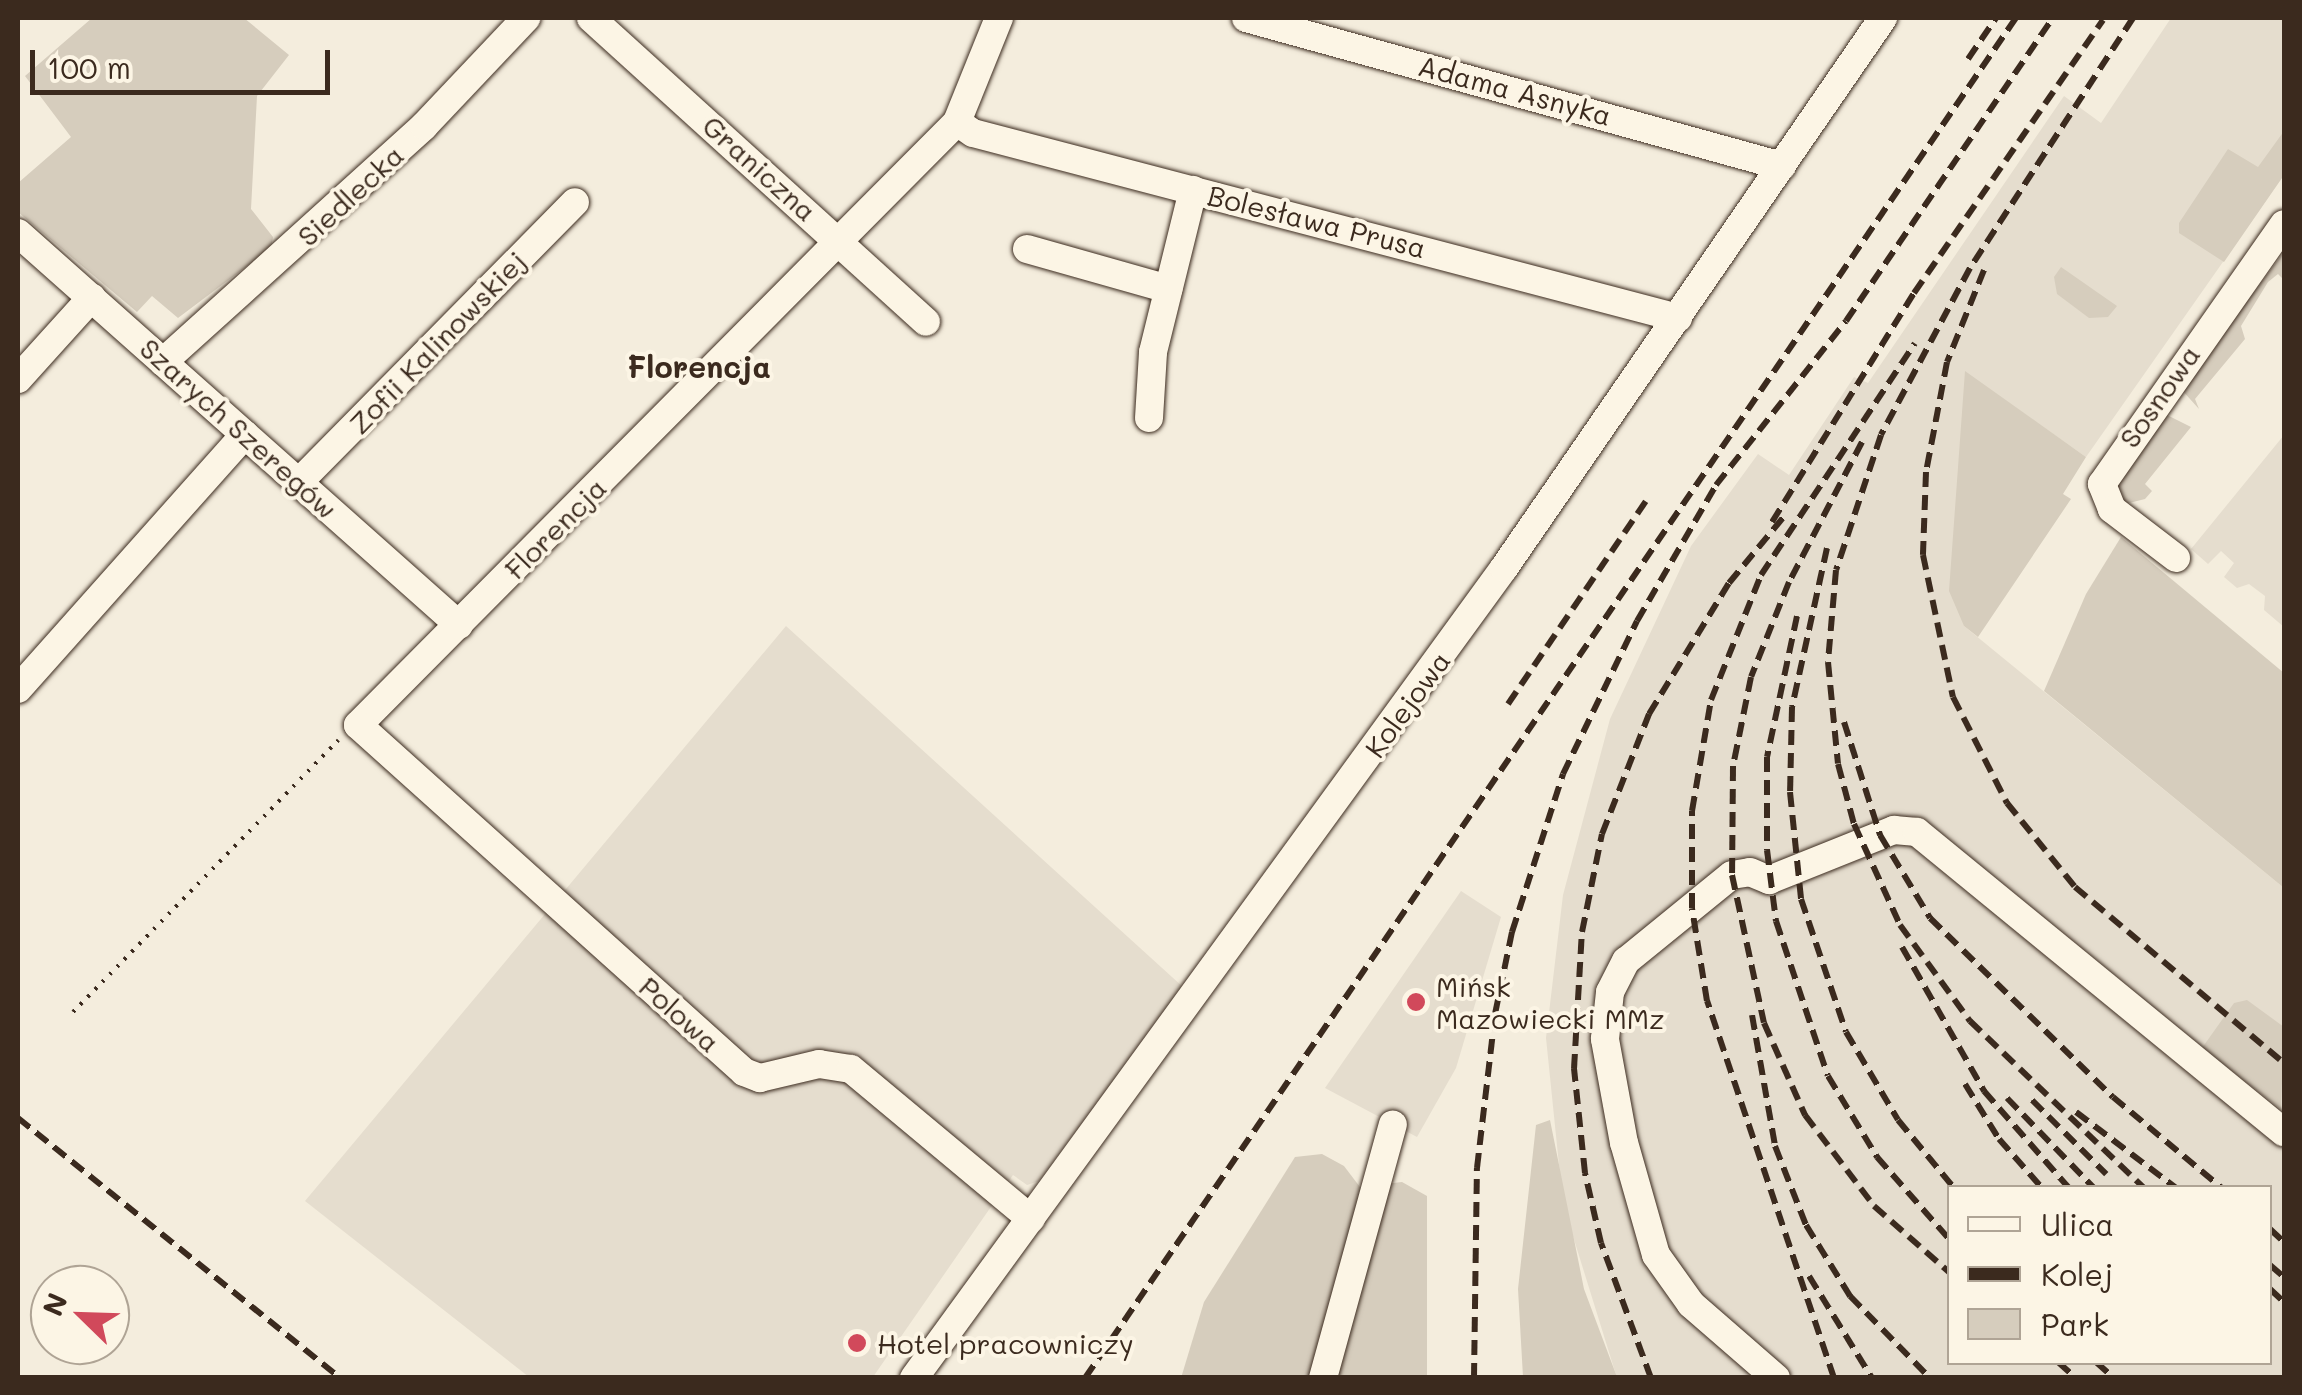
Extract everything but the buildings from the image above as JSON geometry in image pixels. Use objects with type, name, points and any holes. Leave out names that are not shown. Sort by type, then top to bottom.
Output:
[{"type":"street","name":"Siedlecka","points":[[163,362],[424,126],[526,18]]},
{"type":"street","name":"Graniczna","points":[[591,18],[843,242],[926,322]]},
{"type":"street","name":"Florencja","points":[[358,725],[843,242],[957,122],[999,18]]},
{"type":"street","name":"Adama Asnyka","points":[[1246,18],[1782,166]]},
{"type":"street","name":"Kolejowa","points":[[914,1378],[1678,318],[1883,18]]},
{"type":"street","name":"Bolesława Prusa","points":[[957,122],[973,133],[1678,318]]},
{"type":"street","points":[[1149,418],[1153,352],[1193,190]]},
{"type":"street","name":"Zofii Kalinowskiej","points":[[298,482],[574,202]]},
{"type":"street","name":"Sosnowa","points":[[2176,558],[2106,502],[2106,473],[2284,224]]},
{"type":"street","name":"Szarych Szeregów","points":[[18,233],[459,625]]},
{"type":"street","points":[[1027,249],[1168,289]]},
{"type":"street","points":[[18,380],[92,298]]},
{"type":"street","points":[[18,689],[245,434]]},
{"type":"street","name":"Polowa","points":[[358,725],[744,1072],[760,1078],[819,1064],[851,1069],[1031,1219]]},
{"type":"street","points":[[1766,1375],[1691,1304],[1656,1256],[1624,1143],[1605,1039],[1610,992],[1626,962],[1732,875],[1750,872],[1769,880],[1894,830],[1917,832],[2284,1132]]},
{"type":"street","points":[[1323,1378],[1394,1124]]},
{"type":"path","points":[[73,1012],[288,788],[358,725]]},
{"type":"shaded area","points":[[2171,18],[2284,18],[2284,175],[2086,457],[1965,372],[1964,626],[2284,888],[2284,1377],[1617,1378],[1563,1204],[1546,1038],[1563,895],[1610,719],[1691,546],[1758,454],[1789,475],[1854,377],[1868,383],[2064,96],[2101,123]]},
{"type":"shaded area","points":[[2284,435],[2284,627],[2264,610],[2265,596],[2249,584],[2237,588],[2224,577],[2234,563],[2221,551],[2208,564],[2191,549]]},
{"type":"shaded area","points":[[786,626],[1183,987],[1039,1181],[1027,1185],[1013,1175],[873,1377],[529,1377],[305,1201]]},
{"type":"shaded area","points":[[1461,891],[1501,917],[1456,1068],[1417,1137],[1325,1088]]},
{"type":"green space","points":[[92,18],[244,18],[289,55],[257,96],[251,209],[273,237],[271,248],[178,318],[152,296],[137,312],[18,212],[18,183],[71,137],[25,76]]},
{"type":"green space","points":[[2284,131],[2284,175],[2224,262],[2179,233],[2179,223],[2228,149],[2258,167]]},
{"type":"green space","points":[[2284,252],[2284,280],[2278,274],[2268,282],[2241,326],[2245,339],[2195,399],[2199,409],[2181,389]]},
{"type":"green space","points":[[2061,267],[2117,306],[2108,317],[2089,318],[2057,294],[2054,277]]},
{"type":"green space","points":[[1965,371],[2086,457],[2063,494],[2071,499],[1978,637],[1964,626],[1949,591]]},
{"type":"green space","points":[[2165,414],[2191,427],[2145,484],[2152,491],[2145,499],[2125,504],[2118,485]]},
{"type":"green space","points":[[2121,537],[2284,673],[2284,888],[2044,691],[2086,594]]},
{"type":"green space","points":[[2247,1000],[2284,1027],[2281,1109],[2202,1048],[2234,1003]]},
{"type":"green space","points":[[1550,1120],[1584,1289],[1617,1377],[1523,1377],[1518,1289],[1536,1125]]},
{"type":"green space","points":[[1322,1154],[1344,1166],[1363,1191],[1309,1377],[1181,1378],[1204,1302],[1295,1157]]},
{"type":"green space","points":[[1402,1182],[1427,1196],[1427,1377],[1328,1378],[1385,1184]]},
{"type":"railway","points":[[1968,59],[1996,18]]},
{"type":"railway","points":[[1085,1378],[2016,18]]},
{"type":"railway","points":[[1474,1378],[1477,1168],[1495,1014],[1512,932],[1563,774],[1637,621],[1716,485],[1846,321],[2053,18]]},
{"type":"railway","points":[[2133,18],[1970,268],[1881,435],[1836,570],[1828,662],[1838,764],[1854,824],[1900,925],[1970,1021],[2141,1185]]},
{"type":"railway","points":[[1772,522],[1914,293],[2103,20]]},
{"type":"railway","points":[[1984,270],[1947,362],[1926,472],[1923,555],[1953,697],[2007,803],[2075,887],[2284,1063]]},
{"type":"railway","points":[[1834,1378],[1707,1001],[1692,908],[1692,811],[1711,700],[1761,575],[1915,343]]},
{"type":"railway","points":[[1862,442],[1789,582],[1751,677],[1733,766],[1732,875],[1764,1023],[1805,1115],[1874,1206],[1947,1270]]},
{"type":"railway","points":[[1508,704],[1646,501]]},
{"type":"railway","points":[[1651,1378],[1601,1243],[1585,1173],[1574,1069],[1582,932],[1602,834],[1649,714],[1729,583],[1786,514]]},
{"type":"railway","points":[[1827,548],[1792,707],[1790,792],[1801,899],[1846,1032],[1898,1120],[1952,1185]]},
{"type":"railway","points":[[1797,616],[1767,757],[1767,850],[1776,921],[1828,1076],[1877,1157],[1947,1237]]},
{"type":"railway","points":[[1844,722],[1880,835],[1930,918],[2113,1097],[2218,1185]]},
{"type":"railway","points":[[1902,947],[1984,1091],[2066,1185]]},
{"type":"railway","points":[[1752,1015],[1775,1146],[1806,1225],[1850,1296],[1930,1378]]},
{"type":"railway","points":[[1965,1084],[1999,1139],[2039,1185]]},
{"type":"railway","points":[[2007,1098],[2091,1185]]},
{"type":"railway","points":[[2032,1100],[2106,1174]]},
{"type":"railway","points":[[2076,1112],[2172,1185]]},
{"type":"railway","points":[[18,1118],[340,1378]]},
{"type":"railway","points":[[2272,1231],[2284,1242]]},
{"type":"railway","points":[[2272,1267],[2284,1277]]},
{"type":"railway","points":[[1809,1276],[1872,1378]]},
{"type":"railway","points":[[2272,1291],[2284,1302]]},
{"type":"railway","points":[[2061,1365],[2076,1378]]},
{"type":"railway","points":[[2099,1365],[2114,1378]]},
{"type":"place","name":"Mińsk Mazowiecki MMz","points":[[1416,1002]]},
{"type":"place","name":"Hotel pracowniczy","points":[[857,1343]]},
{"type":"district","name":"Florencja","points":[[699,366]]}]
